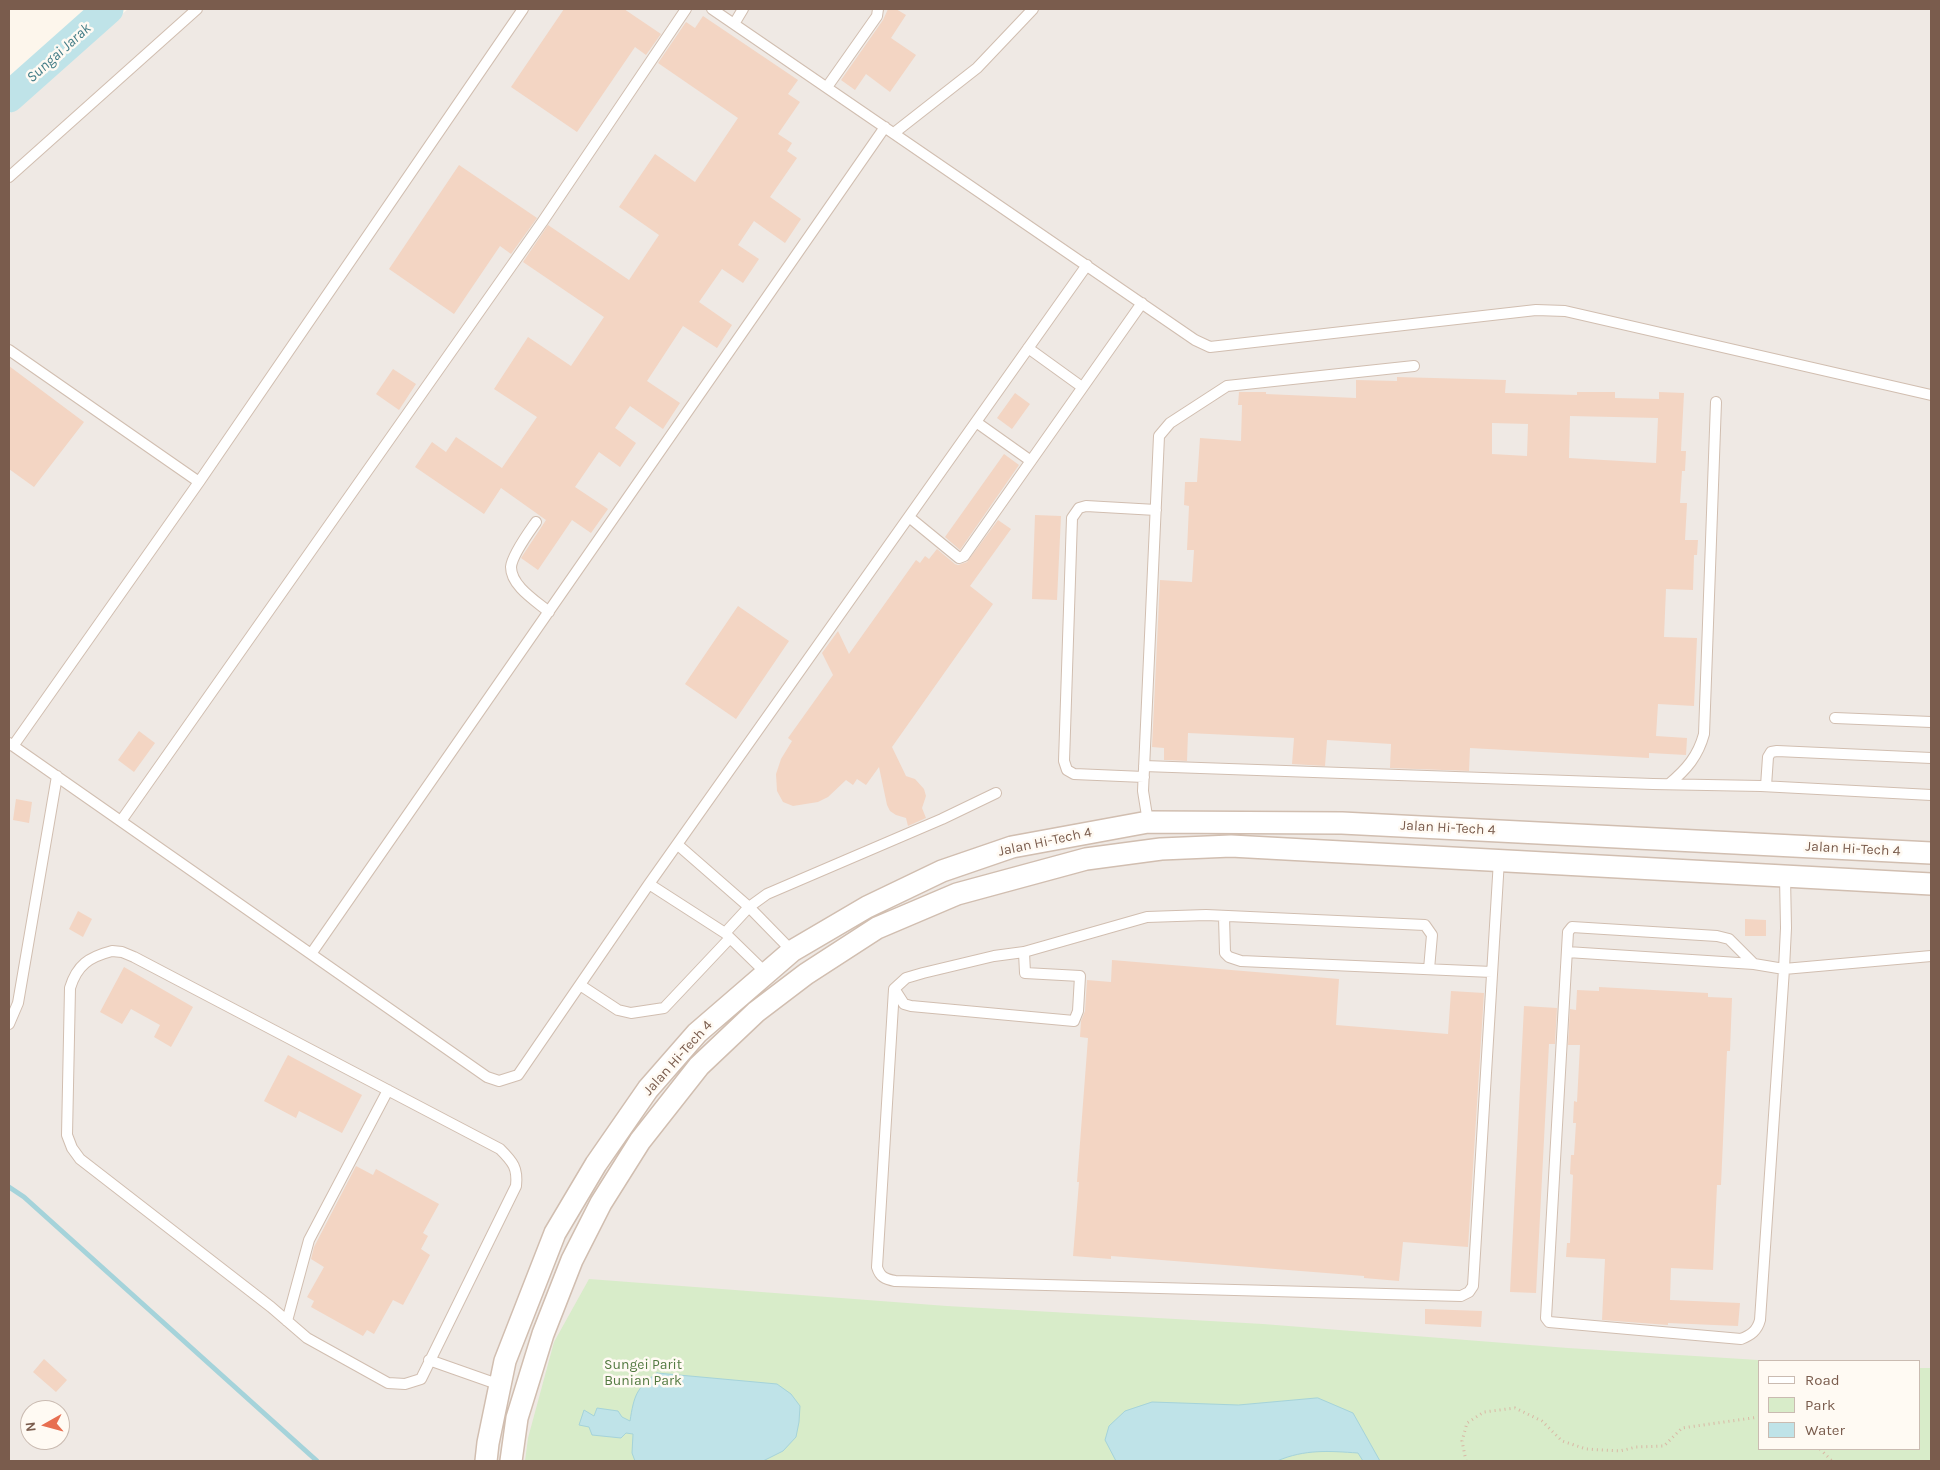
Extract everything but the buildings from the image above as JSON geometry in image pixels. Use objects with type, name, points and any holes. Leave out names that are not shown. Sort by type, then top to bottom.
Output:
[{"type":"street","name":"Jalan Hi-Tech 4","points":[[486,1461],[505,1361],[555,1233],[596,1164],[648,1089],[697,1033],[792,951],[867,907],[942,871],[1012,846],[1148,822],[1342,823],[1931,853]]},
{"type":"street","name":"Jalan Hi-Tech 4","points":[[511,1461],[517,1418],[543,1334],[572,1260],[600,1203],[640,1141],[699,1066],[756,1012],[806,974],[878,928],[967,892],[1086,859],[1161,849],[1232,846],[1931,884]]},
{"type":"lane","points":[[9,177],[197,9]]},
{"type":"lane","points":[[523,9],[199,482],[11,744],[488,1077],[499,1081],[518,1075],[649,884],[1087,266]]},
{"type":"lane","points":[[121,821],[538,229],[686,9]]},
{"type":"lane","points":[[712,9],[1195,340],[1210,347],[1536,310],[1565,311],[1931,395]]},
{"type":"lane","points":[[734,24],[743,9]]},
{"type":"lane","points":[[827,88],[877,16],[878,9]]},
{"type":"lane","points":[[311,954],[549,612],[889,130],[977,68],[1033,9]]},
{"type":"lane","points":[[909,517],[961,558],[1142,303]]},
{"type":"lane","points":[[1028,348],[1082,387]]},
{"type":"lane","points":[[9,350],[199,482]]},
{"type":"lane","points":[[1148,822],[1143,791],[1159,436],[1170,423],[1227,386],[1414,366]]},
{"type":"lane","points":[[1669,784],[1683,772],[1700,750],[1704,734],[1716,402]]},
{"type":"lane","points":[[976,422],[1030,461]]},
{"type":"lane","points":[[1144,778],[1074,774],[1067,770],[1064,761],[1072,518],[1079,508],[1086,506],[1156,510]]},
{"type":"lane","points":[[536,522],[514,558],[511,568],[515,580],[549,612]]},
{"type":"lane","points":[[1835,718],[1931,722]]},
{"type":"lane","points":[[1766,786],[1768,757],[1771,752],[1931,758]]},
{"type":"lane","points":[[1144,766],[1766,786],[1931,795]]},
{"type":"lane","points":[[9,1024],[18,1003],[57,776]]},
{"type":"lane","points":[[580,985],[618,1010],[632,1013],[664,1008],[728,936],[749,907],[766,894],[996,794]]},
{"type":"lane","points":[[678,845],[749,907],[792,951]]},
{"type":"lane","points":[[1429,969],[1432,935],[1425,925],[1224,916],[1147,917],[1024,952],[994,956],[906,978],[894,989],[877,1267],[879,1274],[884,1279],[895,1281],[1461,1296],[1469,1292],[1473,1286],[1499,860]]},
{"type":"lane","points":[[1754,964],[1729,939],[1717,936],[1572,927],[1568,932],[1546,1318],[1549,1322],[1740,1339],[1748,1336],[1757,1328],[1760,1320],[1784,969],[1786,928],[1785,877]]},
{"type":"lane","points":[[649,884],[728,936],[766,972]]},
{"type":"lane","points":[[1224,916],[1226,953],[1229,957],[1241,961],[1492,972]]},
{"type":"lane","points":[[112,950],[143,961],[500,1149],[510,1158],[518,1173],[516,1186],[421,1379],[405,1384],[388,1383],[307,1338],[288,1321],[80,1159],[72,1148],[67,1135],[66,1121],[70,988],[74,976],[84,963],[96,955],[112,950]]},
{"type":"lane","points":[[894,989],[904,1004],[911,1006],[1074,1020],[1078,1012],[1080,976],[1026,973],[1024,952]]},
{"type":"lane","points":[[1567,952],[1754,964],[1784,969],[1931,956]]},
{"type":"lane","points":[[288,1321],[309,1240],[388,1090]]},
{"type":"lane","points":[[429,1360],[500,1385]]},
{"type":"path","points":[[1466,1461],[1462,1441],[1467,1423],[1484,1412],[1515,1408],[1542,1420],[1562,1441],[1586,1449],[1620,1452],[1636,1447],[1664,1446],[1682,1428],[1758,1417]]},
{"type":"path","points":[[1821,1450],[1832,1461]]},
{"type":"shaded area","points":[[128,9],[1931,9],[1931,1461],[9,1461],[9,114]]},
{"type":"green space","name":"Sungei Parit Bunian Park","points":[[589,1279],[947,1306],[1263,1324],[1568,1348],[1758,1360],[1758,1450],[1920,1450],[1920,1368],[1931,1368],[1931,1461],[525,1461],[528,1438],[554,1342]]},
{"type":"water","points":[[657,1373],[777,1384],[791,1394],[800,1406],[796,1437],[783,1451],[763,1461],[635,1461],[632,1453],[633,1434],[626,1433],[621,1438],[592,1435],[589,1427],[579,1425],[584,1410],[594,1416],[597,1408],[618,1411],[622,1417],[630,1421],[637,1393],[644,1383]]},
{"type":"water","points":[[1318,1398],[1353,1413],[1380,1461],[1363,1461],[1358,1453],[1327,1451],[1297,1454],[1277,1461],[1116,1461],[1105,1440],[1109,1426],[1125,1411],[1152,1402],[1238,1405]]},
{"type":"waterway","name":"Sungai Jarak","points":[[9,97],[108,9]]},
{"type":"waterway","points":[[9,1187],[24,1197],[317,1461]]}]
